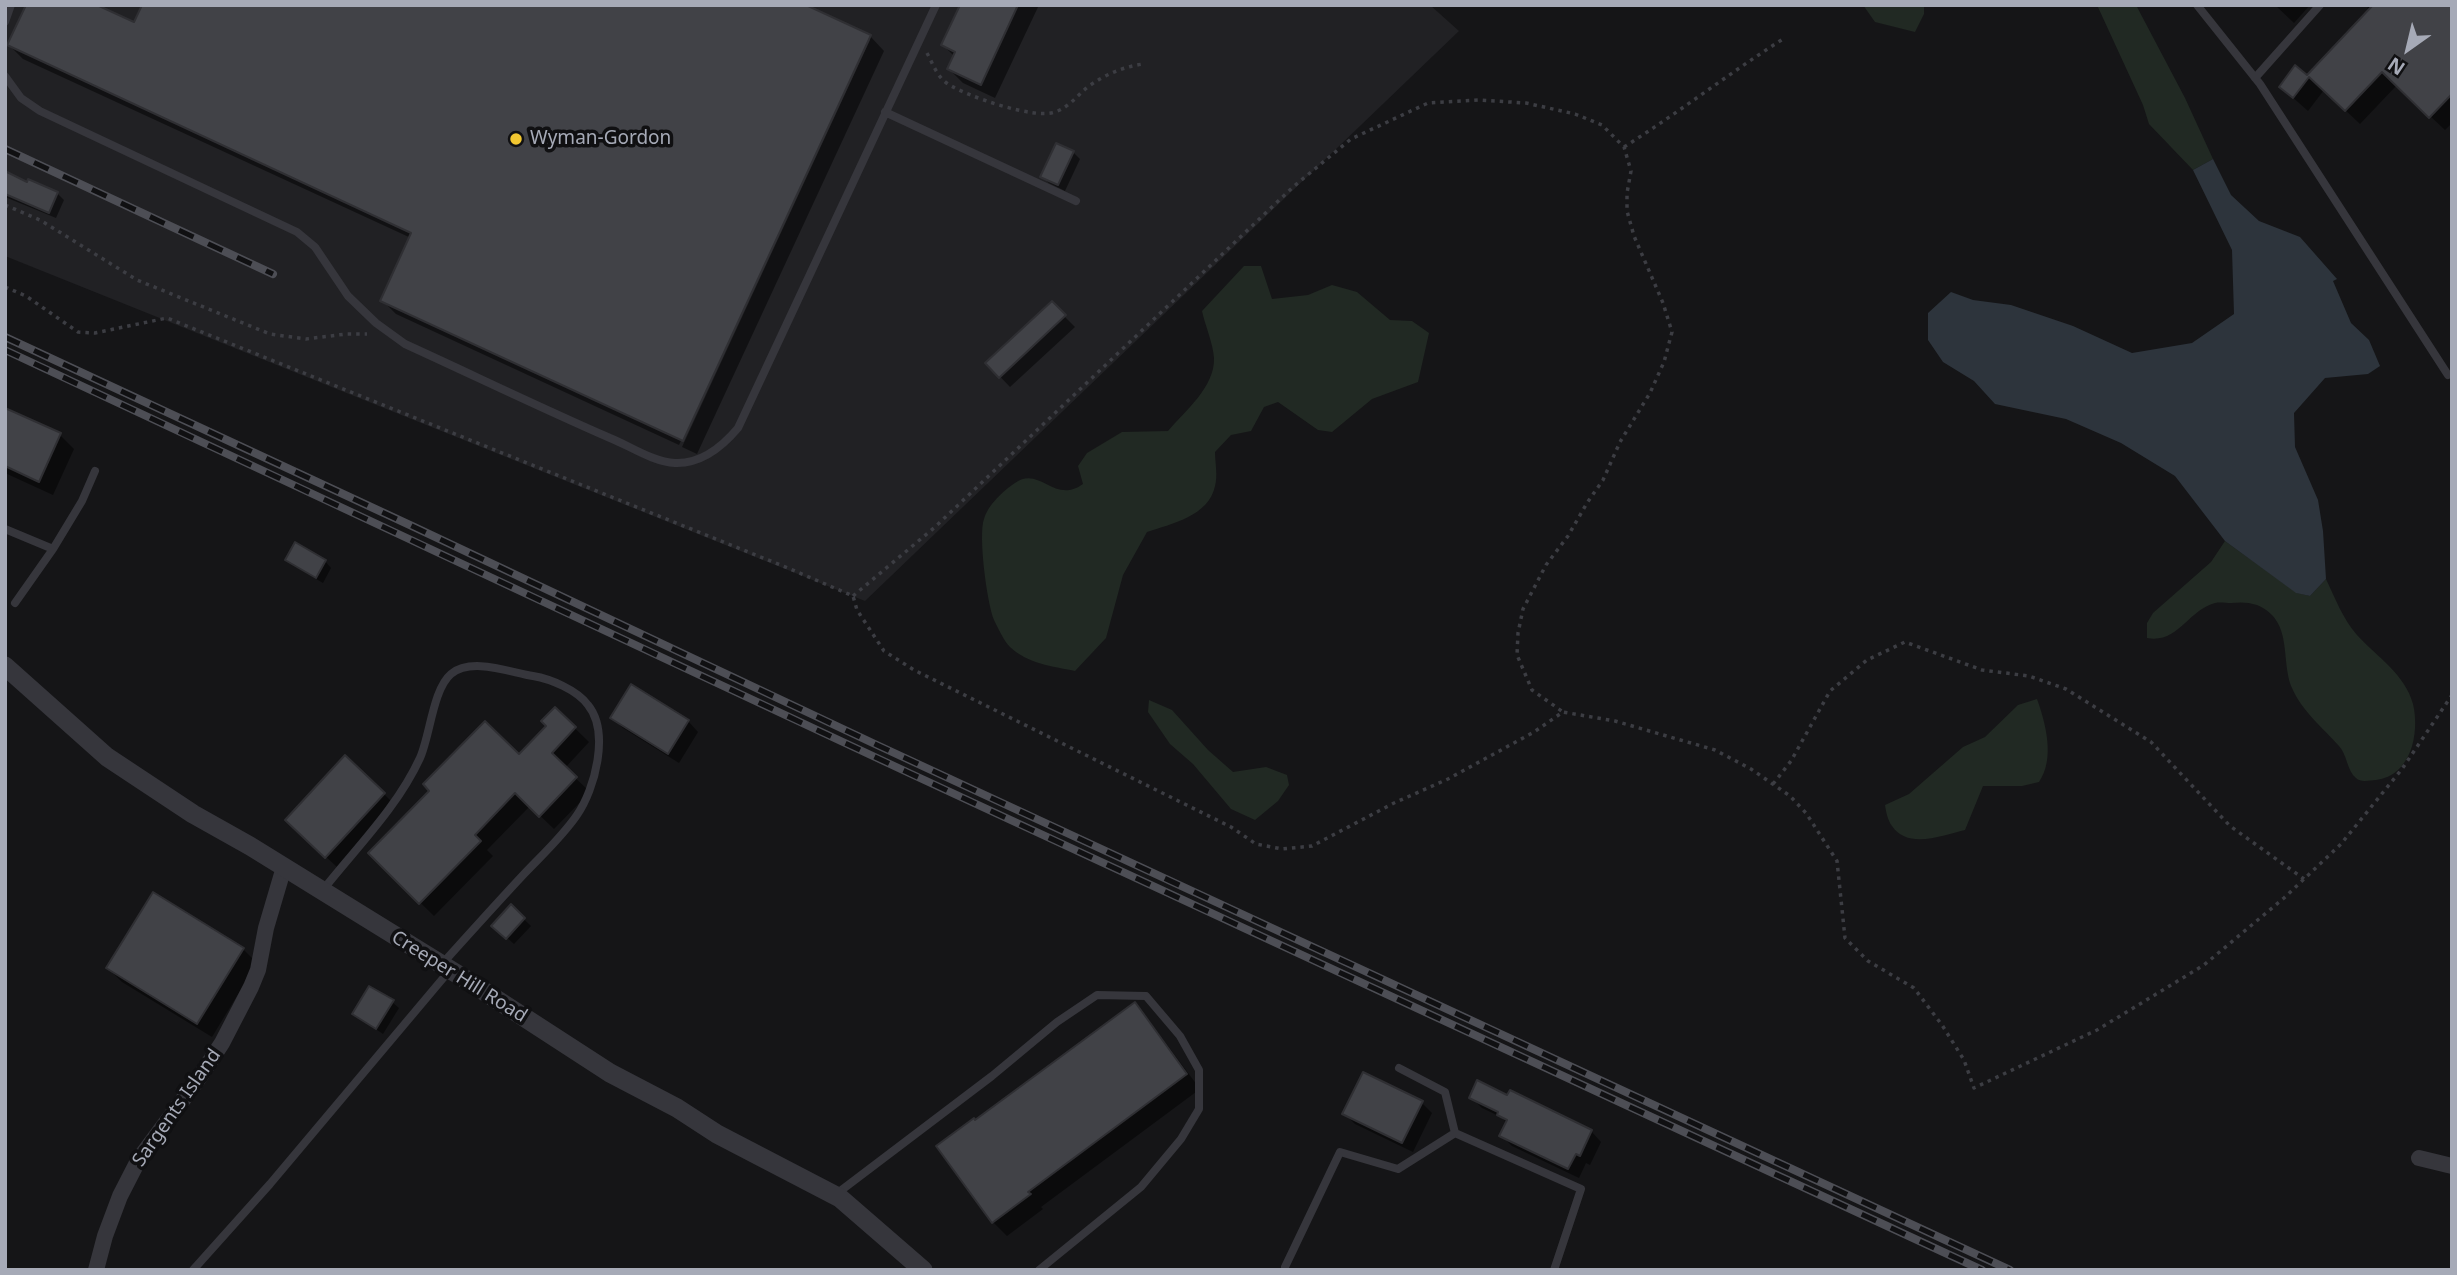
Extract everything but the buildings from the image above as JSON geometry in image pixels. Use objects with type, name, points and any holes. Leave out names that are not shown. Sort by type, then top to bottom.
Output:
[{"type":"street","name":"Creeper Hill Road","points":[[5,666],[107,757],[193,814],[446,967],[618,1077],[677,1108],[717,1134],[835,1195],[923,1270]]},
{"type":"street","name":"Sargents Island","points":[[96,1270],[120,1196],[139,1159],[199,1079],[251,987],[258,970],[266,928],[284,867]]},
{"type":"street","points":[[2419,1158],[2452,1166]]},
{"type":"lane","points":[[5,22],[11,5]]},
{"type":"lane","points":[[5,76],[21,98],[40,111],[297,232],[315,247],[348,296],[390,335],[664,462],[678,463],[713,453],[738,428],[936,5]]},
{"type":"lane","points":[[2197,5],[2255,78],[2448,375]]},
{"type":"lane","points":[[2255,78],[2320,5]]},
{"type":"lane","points":[[885,112],[1076,201]]},
{"type":"lane","points":[[15,603],[82,501],[95,471]]},
{"type":"lane","points":[[5,528],[53,548]]},
{"type":"lane","points":[[193,1270],[270,1184],[446,967],[578,814],[596,772],[599,744],[597,722],[588,704],[571,690],[539,677],[469,666],[450,674],[437,697],[420,757],[397,800],[322,891]]},
{"type":"lane","points":[[835,1195],[992,1076],[1057,1022],[1097,995],[1146,996],[1180,1036],[1199,1070],[1199,1109],[1181,1139],[1141,1186],[1039,1270]]},
{"type":"lane","points":[[1399,1068],[1445,1092],[1455,1133]]},
{"type":"lane","points":[[1287,1269],[1340,1152],[1398,1168],[1455,1133]]},
{"type":"lane","points":[[1455,1133],[1581,1189],[1554,1270]]},
{"type":"path","points":[[920,38],[937,75],[948,84],[973,96],[1032,113],[1053,113],[1071,104],[1088,87],[1125,66],[1143,64]]},
{"type":"path","points":[[1624,147],[1783,39]]},
{"type":"path","points":[[853,596],[935,527],[1293,187],[1352,139],[1428,103],[1478,100],[1526,103],[1575,114],[1602,125],[1624,147],[1631,171],[1627,193],[1630,223],[1672,332],[1664,362],[1650,393],[1620,442],[1603,480],[1568,536],[1546,565],[1523,609],[1517,655],[1532,690],[1563,712],[1615,721],[1715,751],[1751,769],[1790,796],[1806,813],[1837,861],[1845,938],[1868,961],[1914,988],[1964,1060],[1974,1088],[2097,1030],[2204,965],[2341,844],[2402,769],[2452,695]]},
{"type":"path","points":[[5,205],[40,220],[137,280],[270,334],[306,339],[346,334],[390,335]]},
{"type":"path","points":[[5,287],[26,296],[78,332],[95,333],[167,318],[853,596]]},
{"type":"path","points":[[853,596],[857,610],[884,651],[914,670],[1231,827],[1256,844],[1282,849],[1312,846],[1394,803],[1448,779],[1534,732],[1563,712]]},
{"type":"path","points":[[1773,784],[1791,761],[1830,691],[1867,660],[1905,642],[1982,670],[2029,676],[2077,695],[2151,742],[2230,826],[2304,879]]},
{"type":"shaded area","name":"Wyman-Gordon","points":[[5,5],[1430,5],[1459,31],[865,601],[5,256]]},
{"type":"shaded area","points":[[1863,5],[1924,5],[1924,14],[1915,32],[1875,22]]},
{"type":"shaded area","points":[[2097,5],[2136,5],[2185,98],[2213,159],[2193,170],[2149,124],[2143,105]]},
{"type":"shaded area","points":[[2213,159],[2231,195],[2259,221],[2300,237],[2337,279],[2333,281],[2351,323],[2369,340],[2380,366],[2368,374],[2325,378],[2294,413],[2295,447],[2318,500],[2323,531],[2326,579],[2310,596],[2296,593],[2225,541],[2175,476],[2121,443],[2066,419],[1995,404],[1974,381],[1943,362],[1928,340],[1928,313],[1951,292],[1973,300],[2011,305],[2073,326],[2132,353],[2192,343],[2234,314],[2232,250],[2193,170]]},
{"type":"shaded area","points":[[1244,266],[1261,266],[1272,299],[1308,295],[1332,285],[1357,292],[1390,320],[1412,321],[1429,333],[1418,382],[1372,399],[1332,432],[1318,430],[1278,402],[1264,407],[1251,431],[1231,435],[1215,452],[1216,482],[1205,505],[1188,517],[1147,532],[1123,575],[1106,638],[1075,671],[1041,664],[1017,653],[997,627],[991,611],[982,539],[982,527],[989,509],[1006,490],[1024,479],[1040,481],[1064,490],[1083,484],[1078,466],[1087,453],[1122,432],[1168,431],[1198,398],[1213,369],[1213,352],[1202,311]]},
{"type":"shaded area","points":[[2225,541],[2297,593],[2310,596],[2326,579],[2352,629],[2390,666],[2409,693],[2415,715],[2414,740],[2398,771],[2388,777],[2366,781],[2353,775],[2342,749],[2307,712],[2296,696],[2289,677],[2281,631],[2269,612],[2257,605],[2244,602],[2215,603],[2197,612],[2167,636],[2147,638],[2147,623],[2153,613],[2211,562]]},
{"type":"shaded area","points":[[2037,699],[2046,730],[2048,752],[2044,773],[2039,782],[2022,786],[1983,786],[1965,830],[1916,839],[1899,833],[1892,826],[1885,805],[1909,794],[1963,747],[1985,737],[2018,705]]},
{"type":"shaded area","points":[[1149,700],[1172,710],[1208,750],[1233,772],[1266,767],[1287,775],[1289,785],[1278,801],[1255,820],[1231,809],[1193,764],[1170,744],[1148,712]]},
{"type":"railway","points":[[5,149],[273,274]]},
{"type":"railway","points":[[5,337],[2010,1270]]},
{"type":"railway","points":[[5,350],[1982,1270]]},
{"type":"place","name":"Wyman-Gordon","points":[[516,139]]}]
